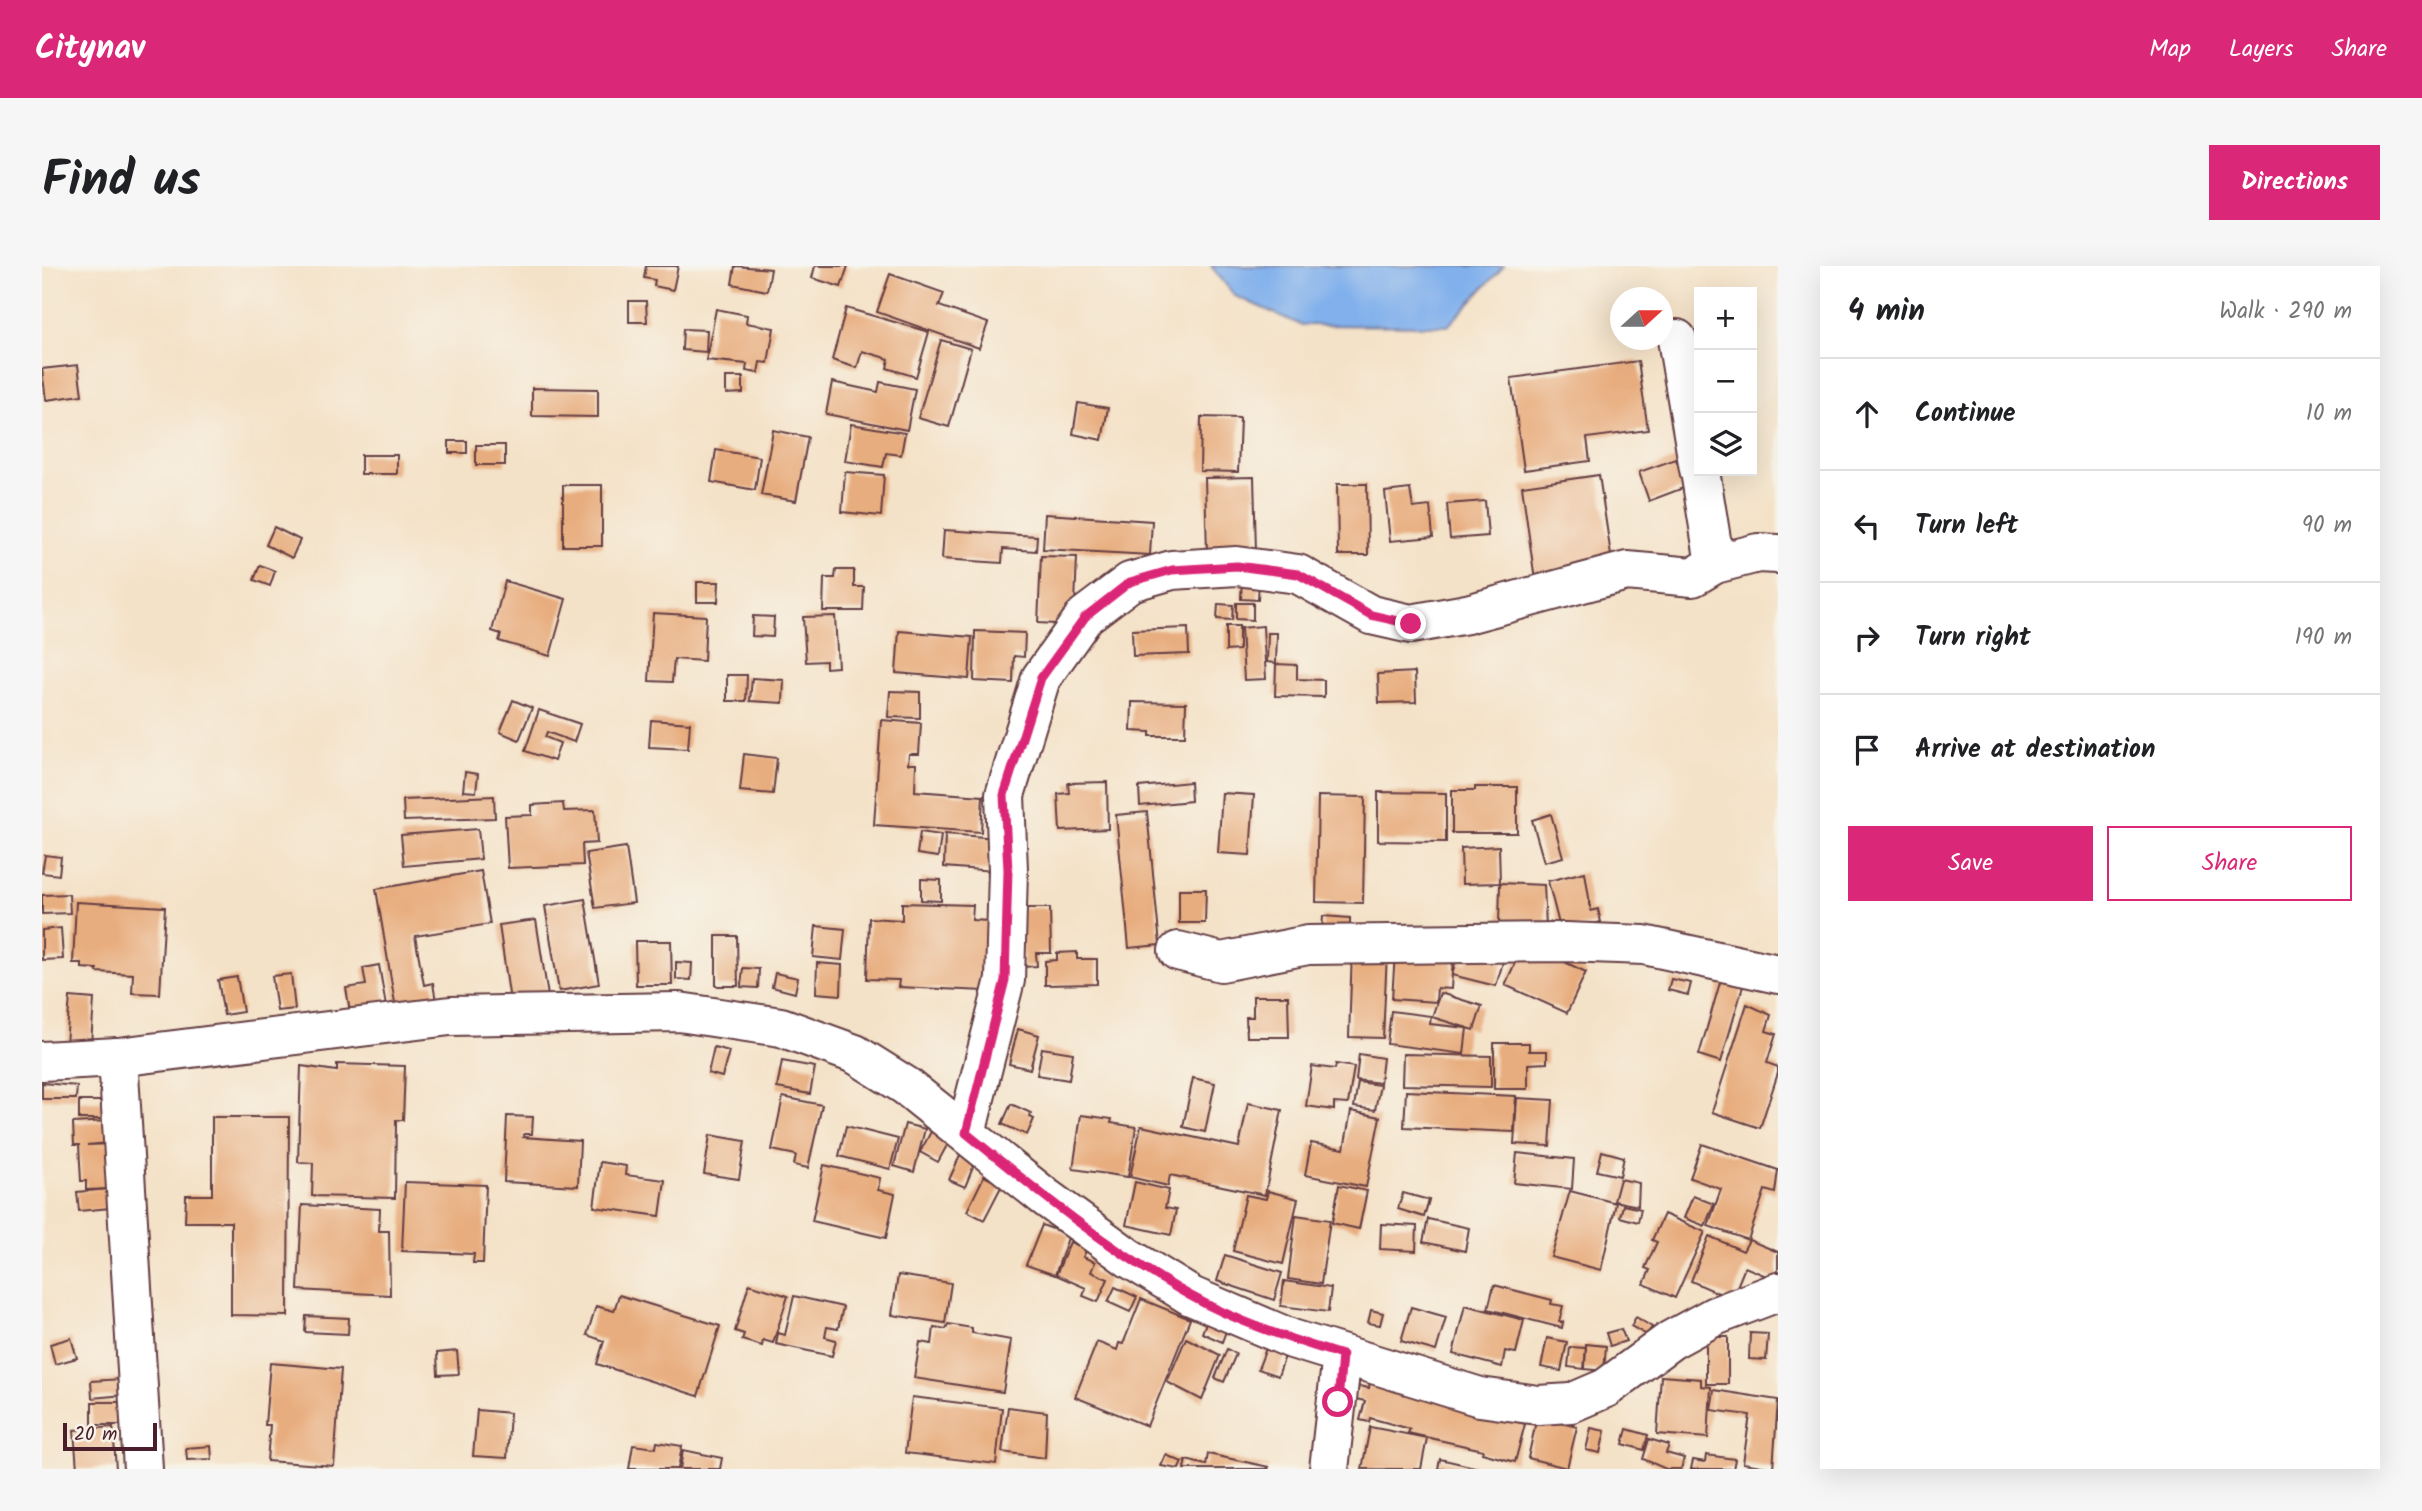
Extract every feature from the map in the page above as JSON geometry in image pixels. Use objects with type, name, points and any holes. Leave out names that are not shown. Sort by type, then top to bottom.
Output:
[{"type":"street","points":[[1677,339],[1694,440]]},
{"type":"street","points":[[1700,476],[1715,564]]},
{"type":"street","points":[[966,1133],[1005,980],[1008,870],[1004,795],[1041,678],[1085,617],[1130,582],[1172,570],[1237,566],[1298,574],[1371,615],[1411,624],[1467,614],[1627,571],[1693,577],[1715,564],[1758,553],[1778,554]]},
{"type":"street","points":[[1178,951],[1221,962],[1308,945],[1565,942],[1644,945],[1778,974]]},
{"type":"street","points":[[42,1061],[118,1057],[450,1016],[679,1012],[781,1027],[855,1054],[906,1086],[1080,1223],[1191,1296],[1252,1324],[1342,1355],[1480,1397],[1538,1405],[1570,1403],[1606,1388],[1671,1340],[1715,1316],[1778,1292]]},
{"type":"street","points":[[118,1057],[144,1469]]},
{"type":"street","points":[[1329,1469],[1342,1355]]},
{"type":"water","points":[[1211,266],[1504,266],[1448,326],[1301,325],[1235,296]]},
{"type":"building","points":[[646,266],[678,266],[673,290],[654,286],[655,280],[644,278]]},
{"type":"building","points":[[735,266],[771,269],[767,291],[732,284]]},
{"type":"building","points":[[815,266],[848,266],[841,287],[812,278]]},
{"type":"building","points":[[890,274],[944,293],[939,306],[988,323],[979,348],[877,312]]},
{"type":"building","points":[[629,301],[646,301],[647,322],[629,322]]},
{"type":"building","points":[[846,308],[929,332],[916,377],[887,368],[889,359],[862,351],[857,368],[832,360]]},
{"type":"building","points":[[716,309],[747,315],[746,323],[774,328],[768,363],[760,362],[758,373],[746,371],[747,364],[706,360]]},
{"type":"building","points":[[683,329],[707,330],[706,352],[682,350]]},
{"type":"building","points":[[941,340],[971,349],[949,427],[918,418]]},
{"type":"building","points":[[1638,361],[1648,430],[1587,438],[1590,461],[1524,470],[1511,378]]},
{"type":"building","points":[[78,365],[82,395],[46,400],[42,369]]},
{"type":"building","points":[[726,377],[743,377],[743,393],[726,394]]},
{"type":"building","points":[[832,382],[878,392],[880,382],[915,389],[907,430],[826,414]]},
{"type":"building","points":[[532,388],[598,389],[598,417],[532,416]]},
{"type":"building","points":[[1078,403],[1108,408],[1102,440],[1073,434]]},
{"type":"building","points":[[1201,417],[1240,418],[1238,472],[1200,471]]},
{"type":"building","points":[[851,424],[905,433],[901,455],[886,453],[883,467],[845,461]]},
{"type":"building","points":[[773,430],[808,437],[796,501],[761,495]]},
{"type":"building","points":[[449,441],[467,441],[467,453],[449,453]]},
{"type":"building","points":[[476,445],[505,445],[505,465],[476,465]]},
{"type":"building","points":[[716,450],[760,457],[755,490],[711,482]]},
{"type":"building","points":[[361,455],[397,455],[397,474],[361,474]]},
{"type":"building","points":[[1676,459],[1686,487],[1649,501],[1639,472]]},
{"type":"building","points":[[845,472],[884,475],[881,516],[842,512]]},
{"type":"building","points":[[1599,475],[1613,569],[1535,580],[1522,486]]},
{"type":"building","points":[[1254,477],[1256,551],[1207,552],[1205,478]]},
{"type":"building","points":[[1337,484],[1367,484],[1368,555],[1338,555]]},
{"type":"building","points":[[563,485],[602,485],[602,546],[563,546]]},
{"type":"building","points":[[1410,489],[1413,508],[1430,506],[1433,537],[1390,541],[1385,492]]},
{"type":"building","points":[[1485,501],[1488,536],[1450,539],[1447,504]]},
{"type":"building","points":[[1045,514],[1152,521],[1150,555],[1043,549]]},
{"type":"building","points":[[274,527],[300,540],[292,558],[266,545]]},
{"type":"building","points":[[944,530],[1037,536],[1036,551],[1003,549],[1002,563],[942,559]]},
{"type":"building","points":[[1041,556],[1077,557],[1074,625],[1038,623]]},
{"type":"building","points":[[260,565],[275,571],[270,586],[254,580]]},
{"type":"building","points":[[836,570],[854,570],[854,587],[864,587],[863,611],[823,611],[824,578],[835,578]]},
{"type":"building","points":[[1242,578],[1259,579],[1258,600],[1241,599]]},
{"type":"building","points":[[505,581],[566,599],[550,656],[499,641],[501,634],[492,631]]},
{"type":"building","points":[[697,582],[719,582],[718,602],[697,602]]},
{"type":"building","points":[[1236,603],[1253,603],[1253,620],[1236,619]]},
{"type":"building","points":[[1218,604],[1233,605],[1232,620],[1217,619]]},
{"type":"building","points":[[653,613],[706,616],[704,661],[674,659],[672,682],[649,681]]},
{"type":"building","points":[[753,616],[774,617],[773,637],[752,636]]},
{"type":"building","points":[[835,616],[838,667],[826,668],[826,661],[806,662],[803,617]]},
{"type":"building","points":[[1226,626],[1239,626],[1239,650],[1226,651]]},
{"type":"building","points":[[1263,626],[1266,679],[1244,680],[1241,628]]},
{"type":"building","points":[[1188,628],[1189,654],[1133,656],[1132,630]]},
{"type":"building","points":[[899,631],[972,637],[969,679],[896,673]]},
{"type":"building","points":[[975,631],[1025,633],[1024,657],[1014,656],[1013,683],[974,681]]},
{"type":"building","points":[[1268,633],[1277,633],[1276,663],[1267,662]]},
{"type":"building","points":[[1276,664],[1297,665],[1297,679],[1324,680],[1324,697],[1275,696]]},
{"type":"building","points":[[1415,672],[1416,702],[1379,703],[1378,674]]},
{"type":"building","points":[[727,675],[747,675],[746,701],[727,701]]},
{"type":"building","points":[[752,678],[784,680],[783,703],[750,701]]},
{"type":"building","points":[[890,691],[920,692],[920,718],[888,717]]},
{"type":"building","points":[[513,700],[532,708],[519,740],[500,732]]},
{"type":"building","points":[[1132,702],[1186,703],[1185,736],[1150,736],[1150,732],[1131,731]]},
{"type":"building","points":[[539,710],[580,724],[574,742],[547,732],[545,737],[560,743],[554,761],[525,751]]},
{"type":"building","points":[[651,720],[690,723],[688,749],[649,747]]},
{"type":"building","points":[[881,720],[921,723],[919,754],[909,754],[908,764],[916,764],[915,791],[983,796],[981,832],[874,825]]},
{"type":"building","points":[[744,754],[777,758],[773,794],[740,791]]},
{"type":"building","points":[[465,772],[478,774],[476,792],[463,791]]},
{"type":"building","points":[[1107,782],[1108,829],[1060,831],[1058,794],[1069,793],[1068,783]]},
{"type":"building","points":[[1190,782],[1191,801],[1140,806],[1139,787]]},
{"type":"building","points":[[1475,787],[1517,787],[1517,833],[1452,833],[1452,790],[1475,790]]},
{"type":"building","points":[[1378,792],[1446,793],[1446,842],[1378,841]]},
{"type":"building","points":[[1222,793],[1254,795],[1250,855],[1218,853]]},
{"type":"building","points":[[494,796],[495,818],[404,821],[403,800]]},
{"type":"building","points":[[1318,796],[1365,797],[1363,903],[1316,902]]},
{"type":"building","points":[[563,803],[564,811],[595,810],[597,843],[582,844],[583,865],[508,868],[505,816],[532,815],[532,805]]},
{"type":"building","points":[[1147,812],[1160,945],[1129,948],[1116,815]]},
{"type":"building","points":[[1551,814],[1563,857],[1544,862],[1532,820]]},
{"type":"building","points":[[478,829],[481,859],[404,866],[401,835]]},
{"type":"building","points":[[920,832],[941,835],[938,857],[917,854]]},
{"type":"building","points":[[945,834],[997,838],[994,871],[944,867]]},
{"type":"building","points":[[1499,846],[1500,883],[1462,884],[1461,848]]},
{"type":"building","points":[[626,847],[634,903],[595,908],[586,853]]},
{"type":"building","points":[[45,855],[61,857],[59,875],[42,873]]},
{"type":"building","points":[[481,871],[490,924],[415,936],[424,985],[433,983],[437,1008],[397,1015],[376,889]]},
{"type":"building","points":[[1585,872],[1591,911],[1598,909],[1601,922],[1561,932],[1548,881]]},
{"type":"building","points":[[921,879],[941,880],[941,901],[921,900]]},
{"type":"building","points":[[1500,883],[1544,885],[1546,926],[1499,924]]},
{"type":"building","points":[[1179,889],[1206,889],[1205,923],[1179,923]]},
{"type":"building","points":[[69,894],[70,913],[42,914],[42,895]]},
{"type":"building","points":[[585,899],[599,984],[559,991],[545,906]]},
{"type":"building","points":[[76,902],[165,907],[160,994],[132,993],[133,974],[97,972],[97,969],[82,968],[82,963],[73,963]]},
{"type":"building","points":[[902,903],[973,905],[972,920],[988,921],[985,991],[898,987],[899,980],[867,979],[869,918],[902,920]]},
{"type":"building","points":[[1022,908],[1050,908],[1051,953],[1036,953],[1037,966],[1023,967]]},
{"type":"building","points":[[1323,916],[1350,918],[1350,935],[1322,933]]},
{"type":"building","points":[[536,920],[548,996],[510,1001],[499,925]]},
{"type":"building","points":[[816,926],[845,929],[842,960],[813,957]]},
{"type":"building","points":[[61,928],[63,959],[42,960],[42,930]]},
{"type":"building","points":[[716,936],[737,936],[738,986],[716,986]]},
{"type":"building","points":[[635,941],[671,941],[672,985],[636,985]]},
{"type":"building","points":[[1524,943],[1586,972],[1567,1013],[1505,985]]},
{"type":"building","points":[[1352,951],[1387,953],[1383,1038],[1349,1037]]},
{"type":"building","points":[[1077,952],[1077,959],[1097,959],[1097,984],[1045,985],[1045,961],[1057,960],[1057,953]]},
{"type":"building","points":[[1395,953],[1453,958],[1451,989],[1437,988],[1436,1002],[1392,999]]},
{"type":"building","points":[[1469,954],[1503,962],[1496,986],[1452,975],[1456,960],[1467,963]]},
{"type":"building","points":[[676,962],[692,963],[691,980],[676,979]]},
{"type":"building","points":[[817,963],[842,965],[841,995],[816,993]]},
{"type":"building","points":[[379,965],[386,1006],[350,1012],[346,988],[366,985],[363,968]]},
{"type":"building","points":[[743,968],[759,969],[758,988],[741,987]]},
{"type":"building","points":[[775,973],[798,978],[795,993],[772,987]]},
{"type":"building","points":[[291,974],[295,1009],[277,1011],[272,976]]},
{"type":"building","points":[[237,977],[243,1012],[224,1015],[218,980]]},
{"type":"building","points":[[1671,979],[1691,983],[1688,995],[1668,990]]},
{"type":"building","points":[[1721,979],[1743,986],[1721,1062],[1699,1055]]},
{"type":"building","points":[[1440,993],[1482,1006],[1474,1030],[1432,1017]]},
{"type":"building","points":[[1253,996],[1288,996],[1289,1037],[1247,1037],[1246,1017],[1253,1017]]},
{"type":"building","points":[[70,997],[94,999],[91,1045],[66,1043]]},
{"type":"building","points":[[1747,1004],[1771,1015],[1766,1031],[1776,1034],[1767,1063],[1778,1067],[1778,1073],[1760,1128],[1712,1112]]},
{"type":"building","points":[[1391,1011],[1431,1016],[1430,1024],[1467,1028],[1464,1054],[1387,1044]]},
{"type":"building","points":[[1018,1029],[1039,1035],[1030,1069],[1009,1064]]},
{"type":"building","points":[[1494,1043],[1529,1043],[1529,1051],[1547,1051],[1547,1063],[1528,1064],[1528,1089],[1494,1089]]},
{"type":"building","points":[[714,1047],[729,1051],[722,1077],[708,1073]]},
{"type":"building","points":[[1042,1048],[1073,1053],[1069,1080],[1037,1075]]},
{"type":"building","points":[[1359,1054],[1383,1058],[1380,1083],[1356,1080]]},
{"type":"building","points":[[1403,1054],[1491,1056],[1491,1087],[1402,1085]]},
{"type":"building","points":[[782,1061],[815,1067],[810,1094],[777,1088]]},
{"type":"building","points":[[337,1064],[405,1066],[403,1120],[396,1120],[395,1198],[312,1196],[313,1163],[298,1162],[301,1066],[337,1071]]},
{"type":"building","points":[[1336,1064],[1354,1067],[1348,1104],[1334,1103],[1334,1110],[1306,1106],[1312,1066],[1335,1069]]},
{"type":"building","points":[[1193,1078],[1215,1083],[1205,1132],[1183,1127]]},
{"type":"building","points":[[1358,1082],[1380,1085],[1375,1110],[1354,1107]]},
{"type":"building","points":[[42,1083],[77,1086],[76,1099],[42,1099]]},
{"type":"building","points":[[1406,1091],[1516,1096],[1514,1132],[1404,1127]]},
{"type":"building","points":[[783,1097],[822,1105],[808,1168],[794,1165],[796,1155],[772,1150]]},
{"type":"building","points":[[1517,1098],[1553,1100],[1550,1146],[1514,1144]]},
{"type":"building","points":[[79,1101],[108,1101],[108,1119],[79,1119]]},
{"type":"building","points":[[1248,1103],[1282,1110],[1265,1195],[1170,1175],[1168,1186],[1130,1177],[1141,1126],[1239,1147]]},
{"type":"building","points":[[1011,1104],[1031,1113],[1030,1117],[1034,1119],[1027,1135],[1002,1124]]},
{"type":"building","points":[[1351,1111],[1380,1117],[1366,1187],[1305,1175],[1311,1143],[1344,1149]]},
{"type":"building","points":[[1081,1115],[1112,1119],[1111,1123],[1136,1127],[1128,1177],[1073,1169]]},
{"type":"building","points":[[507,1116],[533,1117],[532,1134],[524,1134],[523,1137],[580,1141],[578,1186],[504,1182]]},
{"type":"building","points":[[212,1117],[289,1117],[288,1316],[231,1315],[231,1222],[185,1222],[186,1195],[212,1195]]},
{"type":"building","points":[[108,1121],[109,1143],[87,1145],[110,1144],[112,1189],[86,1190],[86,1181],[81,1181],[79,1145],[74,1145],[73,1123]]},
{"type":"building","points":[[905,1124],[925,1129],[914,1172],[894,1166]]},
{"type":"building","points":[[846,1126],[898,1139],[890,1169],[839,1156]]},
{"type":"building","points":[[933,1128],[951,1138],[938,1162],[920,1152]]},
{"type":"building","points":[[710,1135],[745,1141],[739,1179],[704,1174]]},
{"type":"building","points":[[1702,1144],[1778,1170],[1775,1193],[1765,1190],[1748,1240],[1708,1226],[1721,1189],[1690,1178]]},
{"type":"building","points":[[1602,1151],[1624,1157],[1620,1176],[1597,1171]]},
{"type":"building","points":[[961,1153],[976,1160],[965,1187],[949,1180]]},
{"type":"building","points":[[1517,1153],[1574,1159],[1572,1189],[1514,1183]]},
{"type":"building","points":[[600,1162],[626,1166],[625,1175],[665,1180],[660,1216],[594,1207]]},
{"type":"building","points":[[824,1165],[880,1178],[878,1190],[895,1194],[886,1238],[812,1221]]},
{"type":"building","points":[[984,1176],[1002,1185],[984,1220],[967,1211]]},
{"type":"building","points":[[1620,1179],[1639,1183],[1638,1206],[1614,1201]]},
{"type":"building","points":[[405,1182],[486,1185],[483,1263],[473,1263],[474,1254],[402,1251]]},
{"type":"building","points":[[1135,1182],[1169,1190],[1165,1208],[1176,1210],[1171,1235],[1126,1225]]},
{"type":"building","points":[[1339,1185],[1367,1191],[1359,1229],[1332,1223]]},
{"type":"building","points":[[108,1189],[110,1208],[79,1211],[77,1192]]},
{"type":"building","points":[[1268,1191],[1298,1199],[1283,1264],[1233,1251],[1246,1195],[1266,1199]]},
{"type":"building","points":[[1570,1191],[1616,1203],[1601,1270],[1551,1257]]},
{"type":"building","points":[[1403,1193],[1429,1200],[1424,1217],[1398,1209]]},
{"type":"building","points":[[1693,1196],[1714,1204],[1705,1226],[1684,1218]]},
{"type":"building","points":[[302,1205],[380,1209],[379,1231],[389,1231],[390,1295],[298,1290]]},
{"type":"building","points":[[1623,1205],[1641,1209],[1638,1222],[1620,1217]]},
{"type":"building","points":[[1664,1214],[1705,1232],[1675,1298],[1644,1284],[1650,1270],[1645,1268],[1657,1242],[1652,1240]]},
{"type":"building","points":[[1296,1215],[1330,1220],[1321,1284],[1288,1279]]},
{"type":"building","points":[[1428,1219],[1469,1228],[1465,1251],[1423,1242]]},
{"type":"building","points":[[1381,1224],[1417,1226],[1416,1251],[1380,1249]]},
{"type":"building","points":[[1042,1225],[1069,1235],[1055,1275],[1026,1265]]},
{"type":"building","points":[[1709,1236],[1743,1251],[1749,1240],[1778,1252],[1778,1281],[1745,1267],[1732,1299],[1691,1281]]},
{"type":"building","points":[[1070,1242],[1087,1249],[1083,1257],[1095,1262],[1091,1272],[1108,1279],[1098,1302],[1083,1296],[1086,1288],[1056,1275]]},
{"type":"building","points":[[1225,1255],[1282,1273],[1274,1300],[1217,1281]]},
{"type":"building","points":[[898,1275],[951,1283],[945,1323],[892,1315]]},
{"type":"building","points":[[1284,1281],[1331,1288],[1328,1312],[1281,1306]]},
{"type":"building","points":[[749,1284],[788,1296],[773,1343],[763,1340],[762,1346],[742,1340],[744,1334],[735,1331]]},
{"type":"building","points":[[1494,1285],[1552,1300],[1551,1304],[1563,1306],[1559,1322],[1563,1322],[1562,1328],[1488,1309]]},
{"type":"building","points":[[1115,1287],[1137,1297],[1130,1312],[1108,1302]]},
{"type":"building","points":[[619,1295],[720,1326],[698,1396],[597,1364],[604,1341],[587,1335],[596,1306],[614,1311]]},
{"type":"building","points":[[794,1296],[843,1307],[838,1329],[827,1327],[825,1337],[836,1340],[832,1356],[776,1344],[778,1333],[785,1335]]},
{"type":"building","points":[[1141,1299],[1190,1319],[1147,1426],[1075,1397],[1097,1342],[1117,1350],[1119,1343],[1123,1344]]},
{"type":"building","points":[[1465,1305],[1524,1320],[1516,1353],[1505,1351],[1502,1367],[1453,1354]]},
{"type":"building","points":[[1411,1307],[1446,1317],[1436,1351],[1401,1341]]},
{"type":"building","points":[[1371,1310],[1383,1313],[1380,1325],[1368,1323]]},
{"type":"building","points":[[306,1316],[349,1318],[348,1334],[305,1332]]},
{"type":"building","points":[[1636,1317],[1652,1327],[1647,1335],[1631,1326]]},
{"type":"building","points":[[1206,1323],[1226,1331],[1222,1342],[1202,1333]]},
{"type":"building","points":[[948,1324],[972,1328],[972,1333],[1011,1340],[1003,1392],[914,1378],[920,1342],[932,1344],[934,1327],[946,1329]]},
{"type":"building","points":[[1621,1329],[1626,1341],[1610,1346],[1606,1333]]},
{"type":"building","points":[[1750,1333],[1768,1334],[1766,1360],[1749,1359]]},
{"type":"building","points":[[1706,1337],[1728,1337],[1728,1384],[1706,1384]]},
{"type":"building","points":[[71,1338],[77,1358],[55,1364],[50,1344]]},
{"type":"building","points":[[1186,1338],[1220,1355],[1202,1400],[1167,1382]]},
{"type":"building","points":[[1547,1338],[1567,1342],[1561,1371],[1541,1367]]},
{"type":"building","points":[[1586,1344],[1606,1346],[1604,1371],[1585,1369]]},
{"type":"building","points":[[1267,1346],[1286,1353],[1278,1376],[1258,1369]]},
{"type":"building","points":[[1570,1347],[1586,1348],[1584,1369],[1568,1367]]},
{"type":"building","points":[[1227,1349],[1236,1354],[1224,1382],[1215,1378]]},
{"type":"building","points":[[457,1351],[459,1374],[438,1375],[437,1353]]},
{"type":"building","points":[[270,1363],[341,1369],[334,1466],[267,1461],[270,1425],[265,1425]]},
{"type":"building","points":[[1661,1376],[1701,1379],[1701,1386],[1711,1387],[1708,1438],[1657,1434]]},
{"type":"building","points":[[123,1379],[124,1395],[92,1398],[91,1381]]},
{"type":"building","points":[[1370,1382],[1525,1424],[1515,1462],[1482,1453],[1483,1450],[1408,1433],[1410,1429],[1370,1418],[1369,1422],[1360,1420],[1365,1401],[1356,1399],[1359,1386],[1369,1388]]},
{"type":"building","points":[[1714,1390],[1778,1400],[1773,1468],[1743,1463],[1750,1415],[1711,1410]]},
{"type":"building","points":[[912,1397],[1002,1408],[996,1464],[905,1453]]},
{"type":"building","points":[[92,1402],[123,1402],[123,1425],[92,1425]]},
{"type":"building","points":[[1008,1407],[1047,1412],[1045,1458],[1002,1452]]},
{"type":"building","points":[[477,1410],[510,1413],[507,1458],[473,1456]]},
{"type":"building","points":[[1537,1417],[1577,1427],[1567,1468],[1528,1458]]},
{"type":"building","points":[[113,1427],[116,1469],[77,1469],[74,1430]]},
{"type":"building","points":[[1370,1427],[1427,1438],[1421,1469],[1362,1469]]},
{"type":"building","points":[[1591,1428],[1605,1431],[1600,1453],[1586,1450]]},
{"type":"building","points":[[1627,1429],[1648,1435],[1644,1450],[1623,1444]]},
{"type":"building","points":[[1649,1439],[1669,1445],[1666,1453],[1684,1458],[1681,1469],[1666,1469],[1643,1459]]},
{"type":"building","points":[[657,1442],[682,1446],[678,1469],[629,1469],[633,1445],[656,1448]]},
{"type":"building","points":[[211,1446],[212,1459],[187,1460],[186,1448]]},
{"type":"building","points":[[683,1450],[722,1458],[720,1469],[680,1469]]},
{"type":"building","points":[[1208,1454],[1269,1467],[1184,1469],[1186,1460],[1206,1465]]},
{"type":"building","points":[[1166,1455],[1182,1462],[1179,1469],[1161,1466]]},
{"type":"building","points":[[1706,1455],[1735,1459],[1733,1469],[1691,1469],[1693,1460],[1705,1462]]},
{"type":"building","points":[[1440,1459],[1479,1468],[1479,1469],[1438,1469]]},
{"type":"route","points":[[1338,1402],[1342,1355],[1252,1324],[1191,1296],[1129,1258],[1080,1223],[966,1133],[1005,980],[1008,870],[1004,795],[1041,678],[1085,617],[1130,582],[1172,570],[1237,566],[1298,574],[1371,615],[1411,624]]}]
